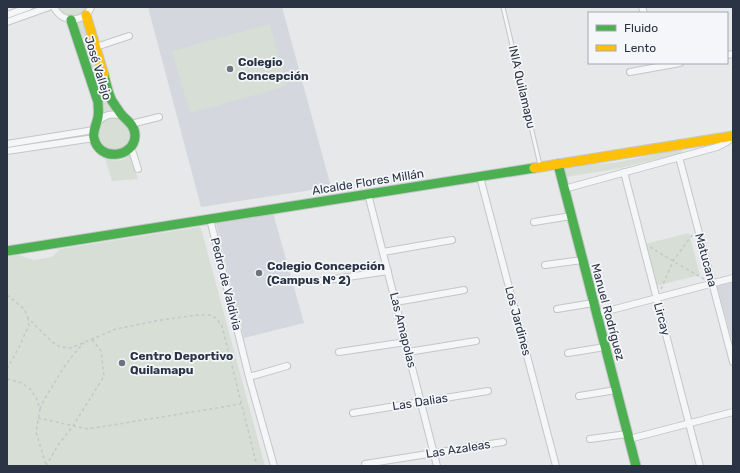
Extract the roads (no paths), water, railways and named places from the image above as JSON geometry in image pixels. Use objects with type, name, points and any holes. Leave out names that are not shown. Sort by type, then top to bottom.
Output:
[{"type":"street","points":[[7,15],[30,7]]},
{"type":"street","points":[[7,22],[49,7]]},
{"type":"street","points":[[54,7],[60,16],[71,20],[79,19],[86,15],[91,7]]},
{"type":"street","name":"José Vallejo","points":[[86,15],[111,98],[116,107],[123,116],[130,121],[131,124]]},
{"type":"street","name":"José Vallejo","points":[[71,20],[98,102],[99,112],[95,130]]},
{"type":"street","name":"José Vallejo","points":[[96,47],[129,36]]},
{"type":"street","points":[[630,72],[657,65],[668,64]]},
{"type":"street","name":"José Vallejo","points":[[95,130],[102,118],[108,115],[116,114],[123,116]]},
{"type":"street","points":[[95,130],[97,146],[103,152],[110,155],[119,155],[127,151],[132,145],[135,136],[134,128],[131,124],[159,117]]},
{"type":"street","points":[[7,144],[95,130]]},
{"type":"street","points":[[7,150],[95,130]]},
{"type":"street","name":"Alcalde Flores Millán","points":[[564,189],[722,145],[733,136]]},
{"type":"street","name":"Alcalde Flores Millán","points":[[7,251],[733,136]]},
{"type":"street","points":[[131,147],[138,169]]},
{"type":"street","name":"Matucana","points":[[679,157],[733,362]]},
{"type":"street","name":"Manuel Rodríguez","points":[[558,164],[636,466]]},
{"type":"street","name":"Lircay","points":[[624,172],[700,466]]},
{"type":"street","name":"Los Jardines","points":[[480,176],[556,466]]},
{"type":"street","name":"Las Amapolas","points":[[368,194],[437,466]]},
{"type":"street","points":[[534,222],[571,216]]},
{"type":"street","name":"Pedro de Valdivia","points":[[210,219],[249,377],[274,466]]},
{"type":"street","points":[[383,252],[452,240]]},
{"type":"street","points":[[545,265],[582,260]]},
{"type":"street","points":[[321,281],[388,271]]},
{"type":"street","points":[[596,314],[733,278]]},
{"type":"street","points":[[396,302],[464,290]]},
{"type":"street","points":[[557,309],[593,303]]},
{"type":"street","points":[[408,352],[476,341]]},
{"type":"street","points":[[339,352],[406,342]]},
{"type":"street","points":[[568,353],[605,347]]},
{"type":"street","points":[[249,377],[287,366]]},
{"type":"street","points":[[579,396],[616,390]]},
{"type":"street","name":"Las Dalias","points":[[353,413],[488,391]]},
{"type":"street","points":[[590,439],[628,436],[733,412]]},
{"type":"street","name":"Las Azaleas","points":[[365,464],[503,442]]},
{"type":"lane","name":"INIA Quilamapu","points":[[503,7],[541,167]]},
{"type":"place","name":"Colegio Concepción","points":[[230,69]]},
{"type":"place","name":"Colegio Concepción (Campus N° 2)","points":[[259,273]]},
{"type":"place","name":"Centro Deportivo Quilamapu","points":[[122,363]]}]
